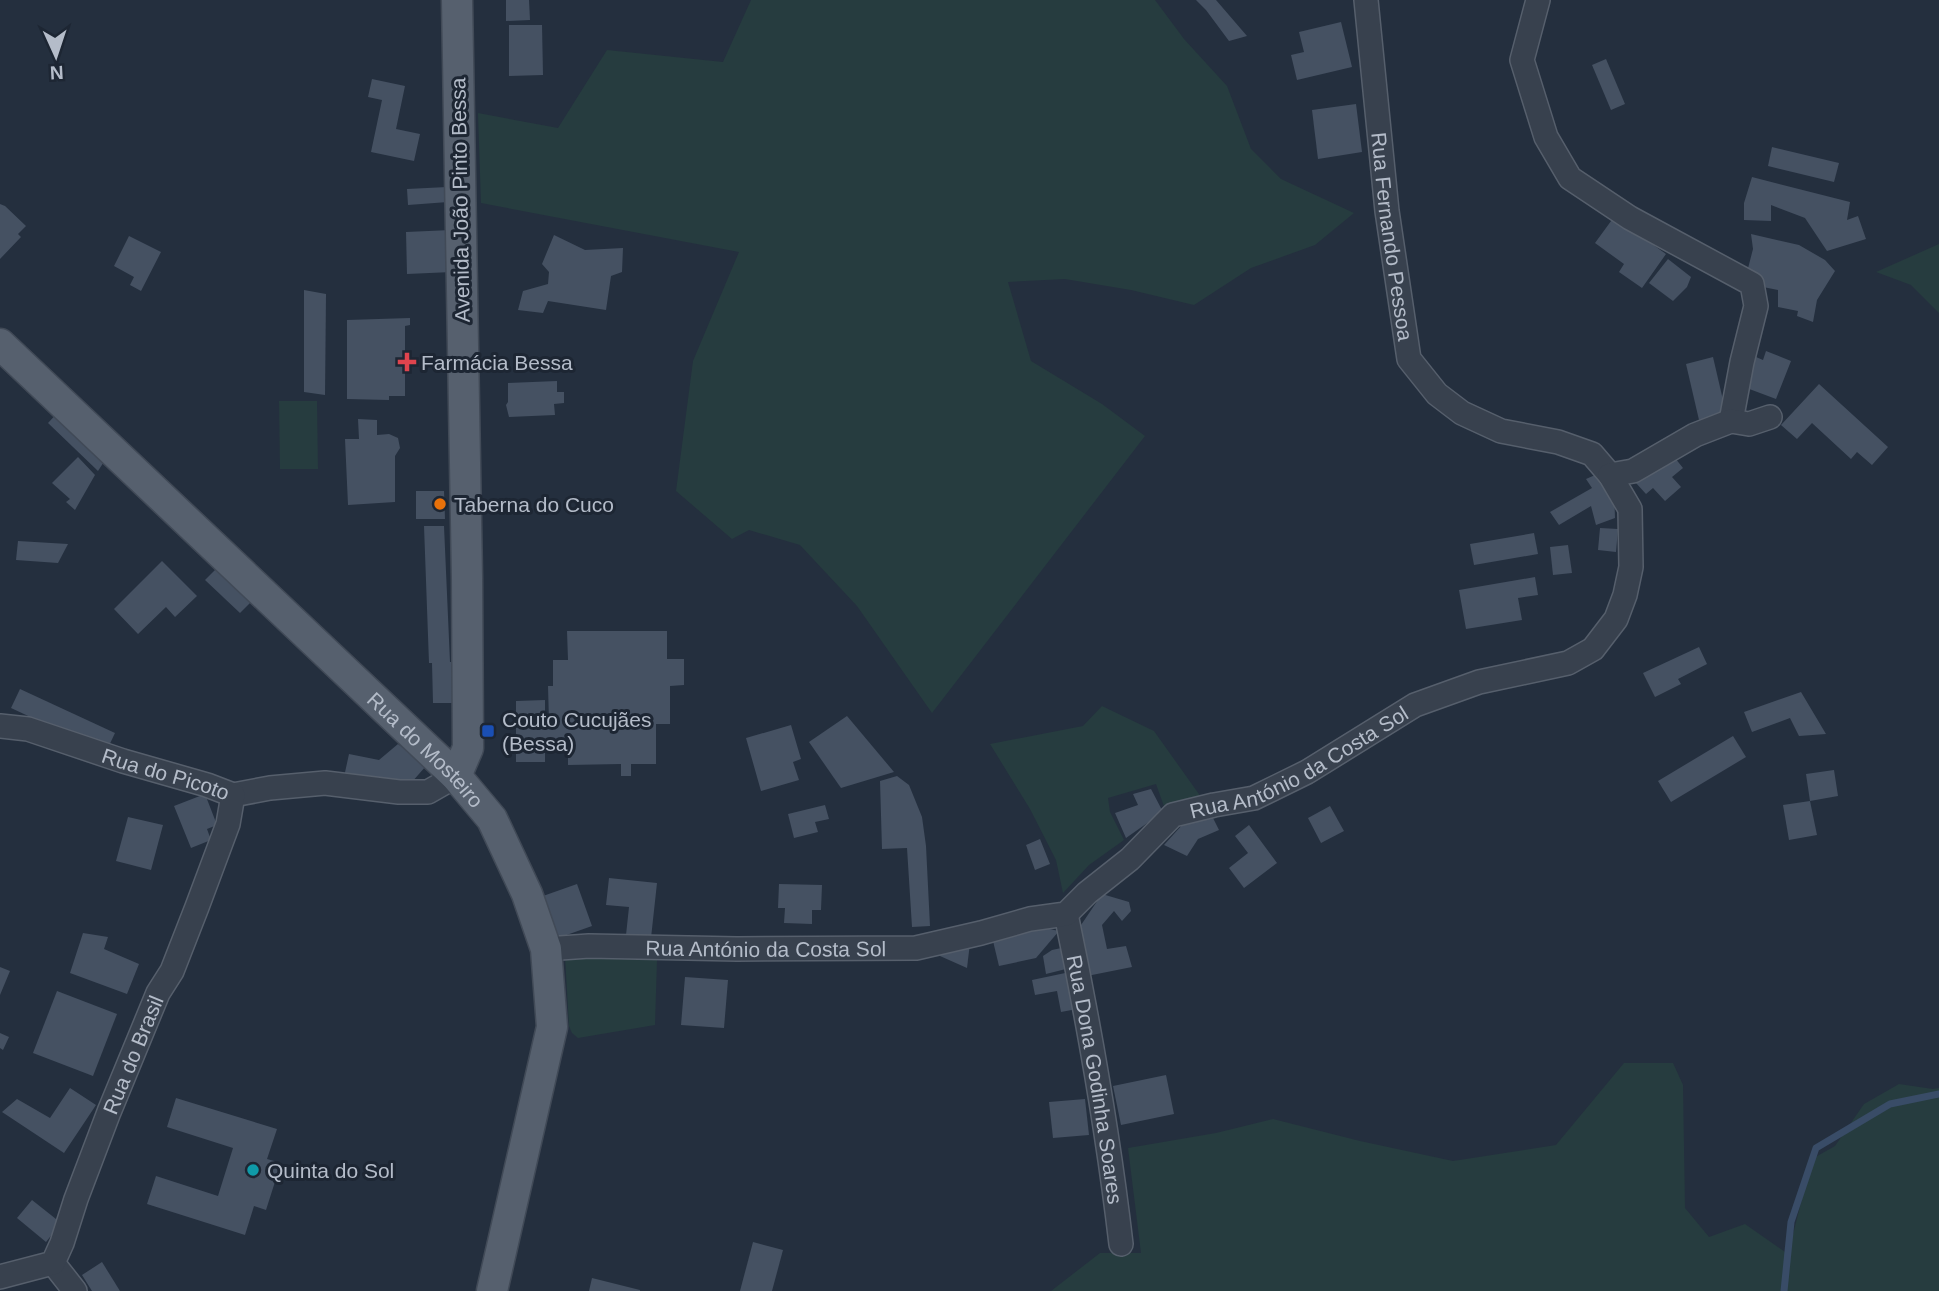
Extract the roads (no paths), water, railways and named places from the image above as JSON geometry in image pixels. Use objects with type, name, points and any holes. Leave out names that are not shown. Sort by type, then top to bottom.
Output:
[{"type":"main road","name":"Avenida João Pinto Bessa","points":[[456,776],[468,748],[457,0]]},
{"type":"main road","name":"Rua do Mosteiro","points":[[0,344],[456,776],[492,819],[527,894],[546,949],[552,1027],[492,1291]]},
{"type":"street","name":"Rua Fernando Pessoa","points":[[1366,0],[1387,211],[1409,359],[1437,394],[1461,413],[1501,432],[1558,442],[1592,454],[1610,475]]},
{"type":"street","points":[[1538,0],[1522,60],[1546,136],[1570,178],[1630,218],[1752,284],[1756,306],[1731,421]]},
{"type":"street","points":[[1610,475],[1633,471],[1695,435],[1731,421],[1749,424],[1770,417]]},
{"type":"street","name":"Rua António da Costa Sol","points":[[546,949],[589,946],[737,950],[916,948],[1030,919],[1066,914],[1087,893],[1130,859],[1173,815],[1254,798],[1307,772],[1415,705],[1479,682],[1568,663],[1593,649],[1616,619],[1625,595],[1631,566],[1630,509],[1610,475]]},
{"type":"street","name":"Rua do Picoto","points":[[0,726],[28,729],[233,795],[270,788],[325,783],[399,792],[428,792],[456,776]]},
{"type":"street","name":"Rua do Brasil","points":[[53,1263],[109,1112],[158,993],[172,971],[198,907],[228,824],[233,795]]},
{"type":"street","name":"Rua Dona Godinha Soares","points":[[1066,914],[1099,1079],[1121,1244]]},
{"type":"street","points":[[0,1277],[53,1263],[75,1291]]},
{"type":"waterway","points":[[1784,1291],[1791,1222],[1816,1148],[1890,1104],[1939,1094]]},
{"type":"place","name":"Farmácia Bessa","points":[[407,362]]},
{"type":"place","name":"Taberna do Cuco","points":[[440,504]]},
{"type":"place","name":"Couto Cucujães (Bessa)","points":[[488,731]]},
{"type":"place","name":"Quinta do Sol","points":[[253,1170]]}]
